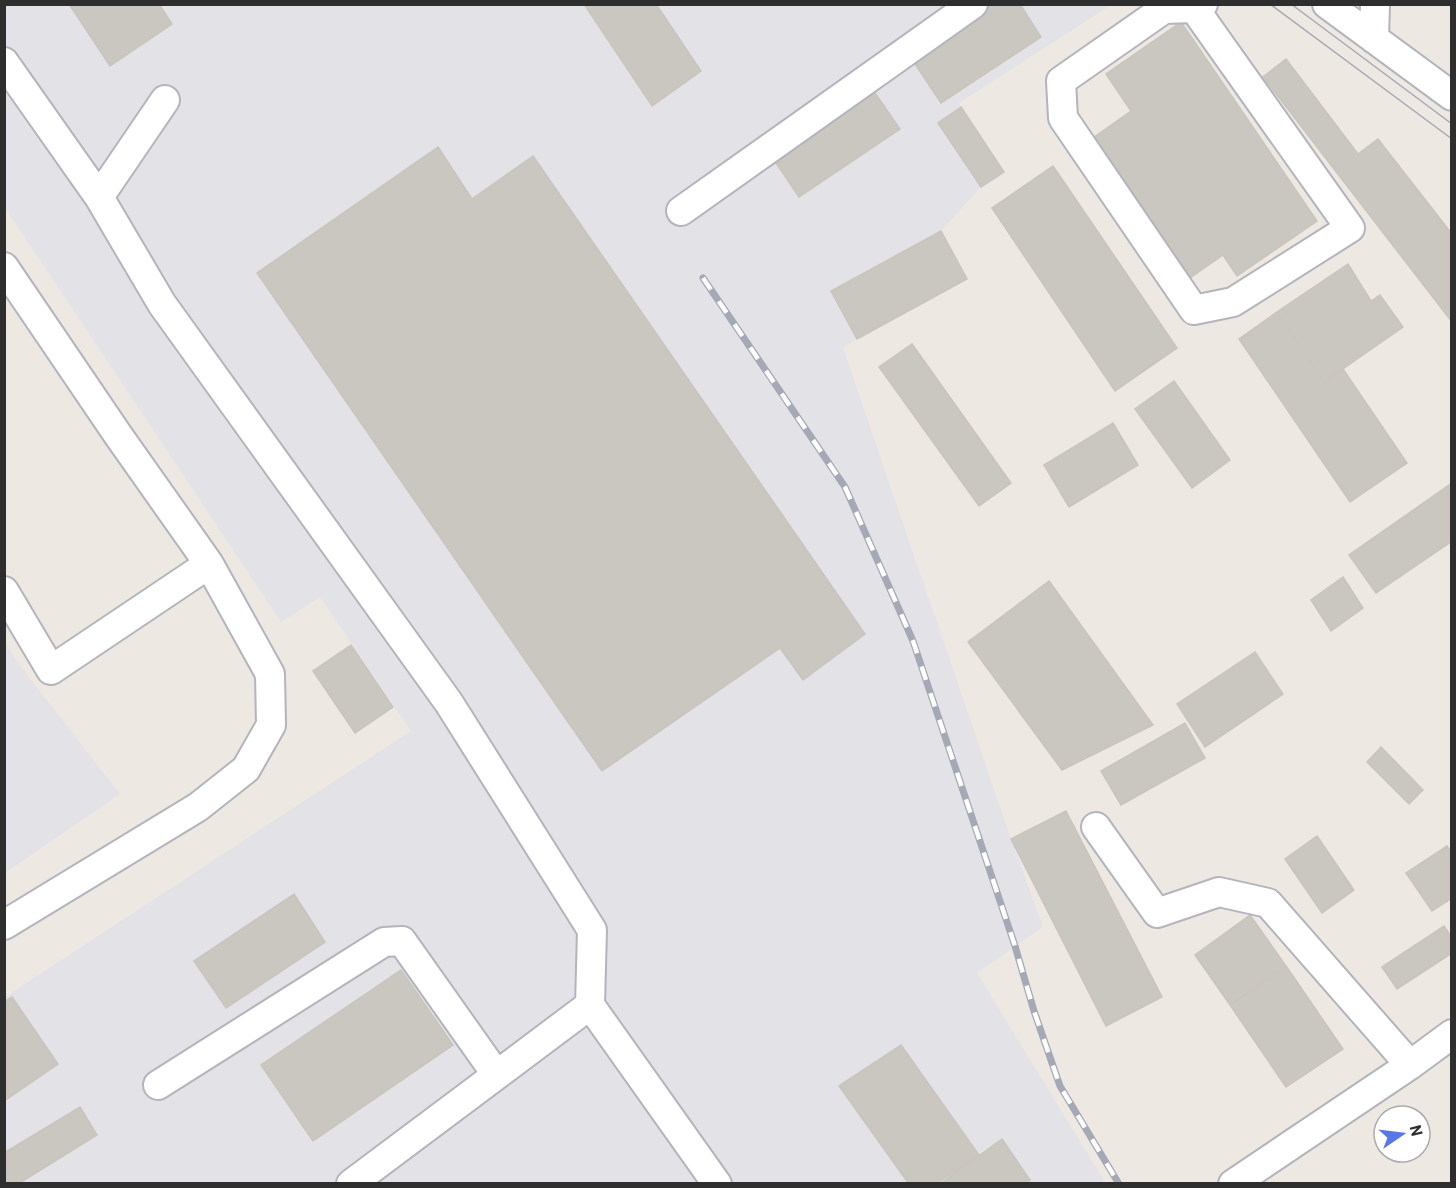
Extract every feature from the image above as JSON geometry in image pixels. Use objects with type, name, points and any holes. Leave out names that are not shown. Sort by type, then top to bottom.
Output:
[{"type":"street","points":[[681,211],[973,4]]},
{"type":"street","points":[[1327,4],[1452,96]]},
{"type":"street","points":[[1374,4],[1374,39]]},
{"type":"street","points":[[1199,6],[1350,228],[1233,302],[1194,310],[1063,118],[1061,81],[1164,9],[1199,6]]},
{"type":"street","points":[[4,62],[99,197],[162,304],[449,703],[592,930],[590,1005],[717,1184]]},
{"type":"street","points":[[99,197],[165,100]]},
{"type":"street","points":[[4,267],[209,564],[270,674],[271,725],[246,769],[198,807],[4,925]]},
{"type":"street","points":[[4,591],[51,670],[209,564]]},
{"type":"street","points":[[1096,827],[1157,913],[1219,891],[1268,903],[1410,1065]]},
{"type":"street","points":[[158,1085],[384,942],[402,941],[496,1074]]},
{"type":"street","points":[[351,1184],[590,1005]]},
{"type":"street","points":[[1233,1184],[1410,1065],[1452,1034]]},
{"type":"shaded area","points":[[5,5],[1111,5],[959,103],[1004,172],[981,187],[941,231],[967,279],[843,348],[1043,927],[977,973],[1104,1183],[5,1184],[5,997],[411,731],[320,597],[281,622],[5,208]]},
{"type":"shaded area","points":[[5,641],[15,659],[120,794],[5,873]]},
{"type":"building","points":[[69,4],[159,4],[172,24],[110,66]]},
{"type":"building","points":[[584,4],[656,4],[701,71],[652,106]]},
{"type":"building","points":[[991,4],[1020,4],[1041,37],[941,103],[911,58]]},
{"type":"building","points":[[1181,22],[1317,221],[1237,276],[1223,255],[1190,278],[1093,138],[1131,111],[1106,74]]},
{"type":"building","points":[[1286,59],[1358,154],[1378,139],[1452,234],[1452,322],[1263,77]]},
{"type":"building","points":[[875,93],[900,129],[799,197],[774,160]]},
{"type":"building","points":[[961,107],[1004,172],[981,187],[938,123]]},
{"type":"building","points":[[438,147],[472,199],[533,156],[865,634],[803,680],[780,648],[602,771],[257,273]]},
{"type":"building","points":[[1053,166],[1177,348],[1115,391],[992,208]]},
{"type":"building","points":[[941,231],[967,279],[857,339],[831,291]]},
{"type":"building","points":[[1348,264],[1371,301],[1380,295],[1403,327],[1324,382],[1277,312]]},
{"type":"building","points":[[1277,312],[1324,382],[1343,369],[1407,463],[1350,502],[1239,339]]},
{"type":"building","points":[[912,344],[1011,483],[979,506],[879,367]]},
{"type":"building","points":[[1174,381],[1230,460],[1192,488],[1135,409]]},
{"type":"building","points":[[1113,423],[1138,465],[1069,507],[1044,465]]},
{"type":"building","points":[[1452,483],[1452,541],[1376,593],[1349,555]]},
{"type":"building","points":[[1343,577],[1363,608],[1331,631],[1311,600]]},
{"type":"building","points":[[1049,581],[1153,725],[1062,770],[968,642]]},
{"type":"building","points":[[351,645],[393,707],[355,733],[313,671]]},
{"type":"building","points":[[1255,652],[1283,694],[1205,747],[1177,704]]},
{"type":"building","points":[[1185,723],[1205,758],[1121,805],[1101,771]]},
{"type":"building","points":[[1381,747],[1423,790],[1409,804],[1367,762]]},
{"type":"building","points":[[1066,811],[1162,997],[1106,1026],[1011,839]]},
{"type":"building","points":[[1317,836],[1354,890],[1322,913],[1285,859]]},
{"type":"building","points":[[1447,846],[1452,853],[1452,898],[1432,911],[1406,873]]},
{"type":"building","points":[[294,894],[325,942],[226,1008],[194,961]]},
{"type":"building","points":[[1250,915],[1286,966],[1230,1005],[1195,955]]},
{"type":"building","points":[[1444,926],[1452,938],[1452,953],[1397,989],[1382,967]]},
{"type":"building","points":[[1286,966],[1343,1049],[1286,1087],[1230,1005]]},
{"type":"building","points":[[401,970],[453,1045],[313,1141],[261,1065]]},
{"type":"building","points":[[12,997],[58,1064],[4,1101],[4,1002]]},
{"type":"building","points":[[901,1045],[979,1155],[936,1184],[909,1184],[839,1086]]},
{"type":"building","points":[[80,1107],[97,1135],[18,1184],[4,1184],[4,1153]]},
{"type":"building","points":[[1002,1139],[1030,1180],[1025,1184],[940,1184]]},
{"type":"tram line","points":[[1270,4],[1452,139]]},
{"type":"tram line","points":[[1291,4],[1452,124]]},
{"type":"railway","points":[[703,278],[845,487],[913,641],[1060,1086],[1119,1184]]}]
